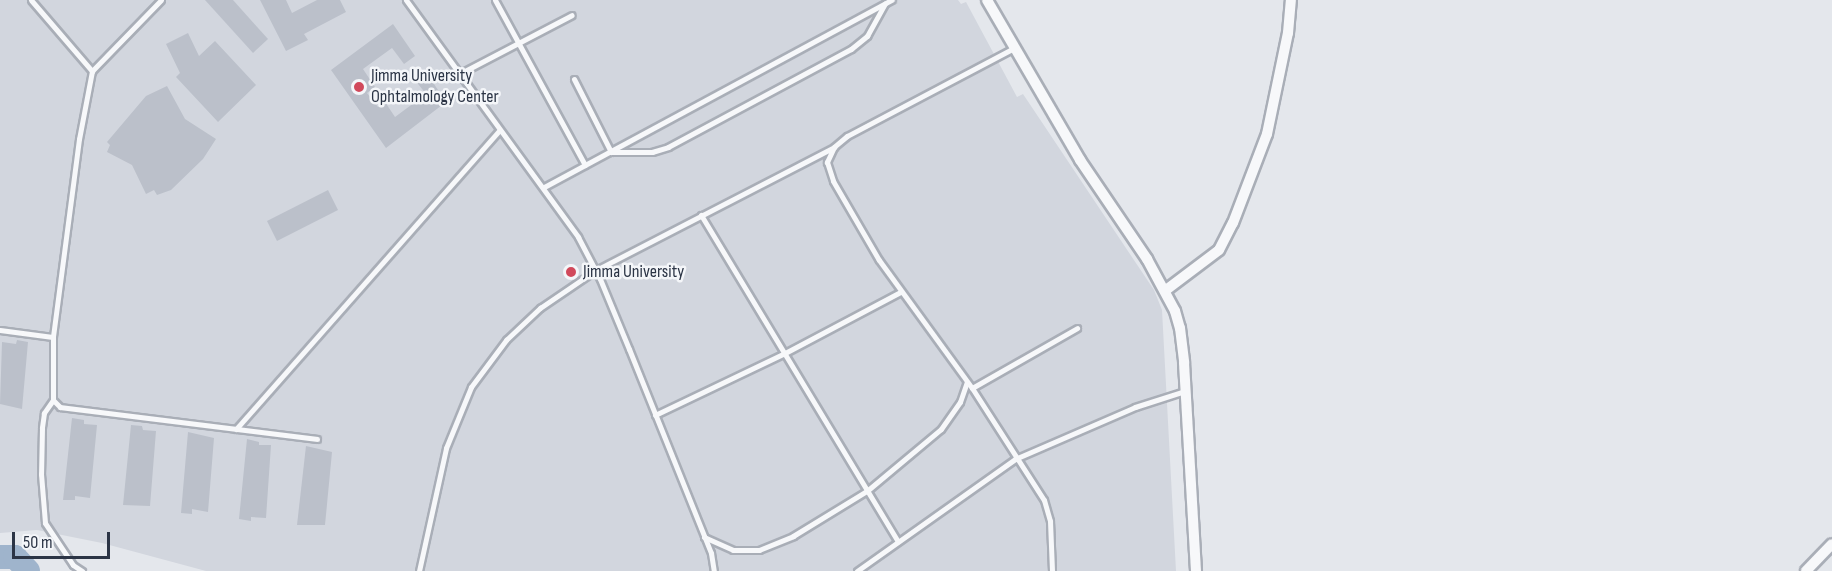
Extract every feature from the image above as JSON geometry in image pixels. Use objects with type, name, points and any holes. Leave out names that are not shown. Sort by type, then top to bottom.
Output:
[{"type":"street","points":[[987,0],[1016,46],[1080,160],[1166,290],[1180,328],[1196,571]]},
{"type":"street","points":[[1166,290],[1219,250],[1233,223],[1267,135],[1288,33],[1291,0]]},
{"type":"street","points":[[1806,571],[1832,544]]},
{"type":"lane","points":[[31,0],[92,71]]},
{"type":"lane","points":[[82,571],[73,565],[45,523],[41,474],[42,428],[44,413],[53,400],[53,337],[79,139],[92,71],[160,0]]},
{"type":"lane","points":[[415,0],[408,2],[499,131],[544,187],[578,237],[596,270],[704,537],[714,571]]},
{"type":"lane","points":[[495,0],[585,165]]},
{"type":"lane","points":[[544,187],[891,0]]},
{"type":"lane","points":[[611,152],[652,152],[668,147],[851,49],[867,36],[885,4]]},
{"type":"lane","points":[[459,74],[572,15]]},
{"type":"lane","points":[[419,571],[446,448],[471,387],[506,340],[540,308],[596,270],[834,147],[847,136],[1016,46]]},
{"type":"lane","points":[[574,79],[611,152]]},
{"type":"lane","points":[[236,429],[499,131]]},
{"type":"lane","points":[[834,147],[827,162],[832,181],[849,213],[900,292],[972,388],[1015,459],[1044,500],[1050,521],[1052,571]]},
{"type":"lane","points":[[701,215],[898,541]]},
{"type":"lane","points":[[655,415],[785,353],[900,292]]},
{"type":"lane","points":[[972,388],[1077,328]]},
{"type":"lane","points":[[0,330],[53,337]]},
{"type":"lane","points":[[704,537],[733,550],[759,550],[793,536],[868,490],[950,419],[960,402],[967,382]]},
{"type":"lane","points":[[857,571],[1015,459],[1135,407],[1185,391]]},
{"type":"lane","points":[[53,400],[60,407],[317,439]]},
{"type":"shaded area","name":"Jimma University","points":[[0,0],[958,0],[961,4],[966,2],[1017,97],[1023,94],[1154,290],[1162,310],[1176,571],[206,571],[102,543],[37,530],[0,533]]},
{"type":"building","points":[[205,0],[233,0],[268,39],[253,53]]},
{"type":"building","points":[[260,0],[286,0],[292,13],[317,0],[340,0],[346,12],[304,34],[308,40],[286,51]]},
{"type":"building","name":"Jimma University Ophtalmology Center","points":[[393,24],[415,56],[404,64],[392,48],[363,69],[375,87],[367,93],[378,107],[385,102],[395,117],[426,94],[415,80],[426,72],[446,102],[386,148],[331,70]]},
{"type":"building","points":[[188,33],[199,56],[215,41],[256,85],[218,122],[176,77],[180,73],[166,44]]},
{"type":"building","points":[[167,86],[185,119],[216,139],[203,159],[171,190],[157,195],[154,190],[146,194],[132,165],[107,152],[110,145],[107,142],[146,96]]},
{"type":"building","points":[[328,190],[338,210],[277,241],[267,221]]},
{"type":"building","points":[[17,340],[28,342],[22,409],[0,404],[2,342],[16,344]]},
{"type":"building","points":[[72,418],[84,420],[84,424],[97,425],[90,498],[75,496],[75,500],[63,500]]},
{"type":"building","points":[[131,425],[142,426],[143,430],[156,431],[150,506],[123,505]]},
{"type":"building","points":[[188,432],[214,438],[208,512],[192,509],[192,514],[181,513]]},
{"type":"building","points":[[247,439],[259,442],[259,445],[271,445],[266,518],[251,517],[251,521],[239,519]]},
{"type":"building","points":[[306,446],[332,452],[325,525],[297,525]]},
{"type":"waterway","points":[[0,557],[15,557],[28,571]]},
{"type":"place","name":"Jimma University Ophtalmology Center","points":[[359,87]]},
{"type":"place","name":"Jimma University","points":[[571,272]]}]
